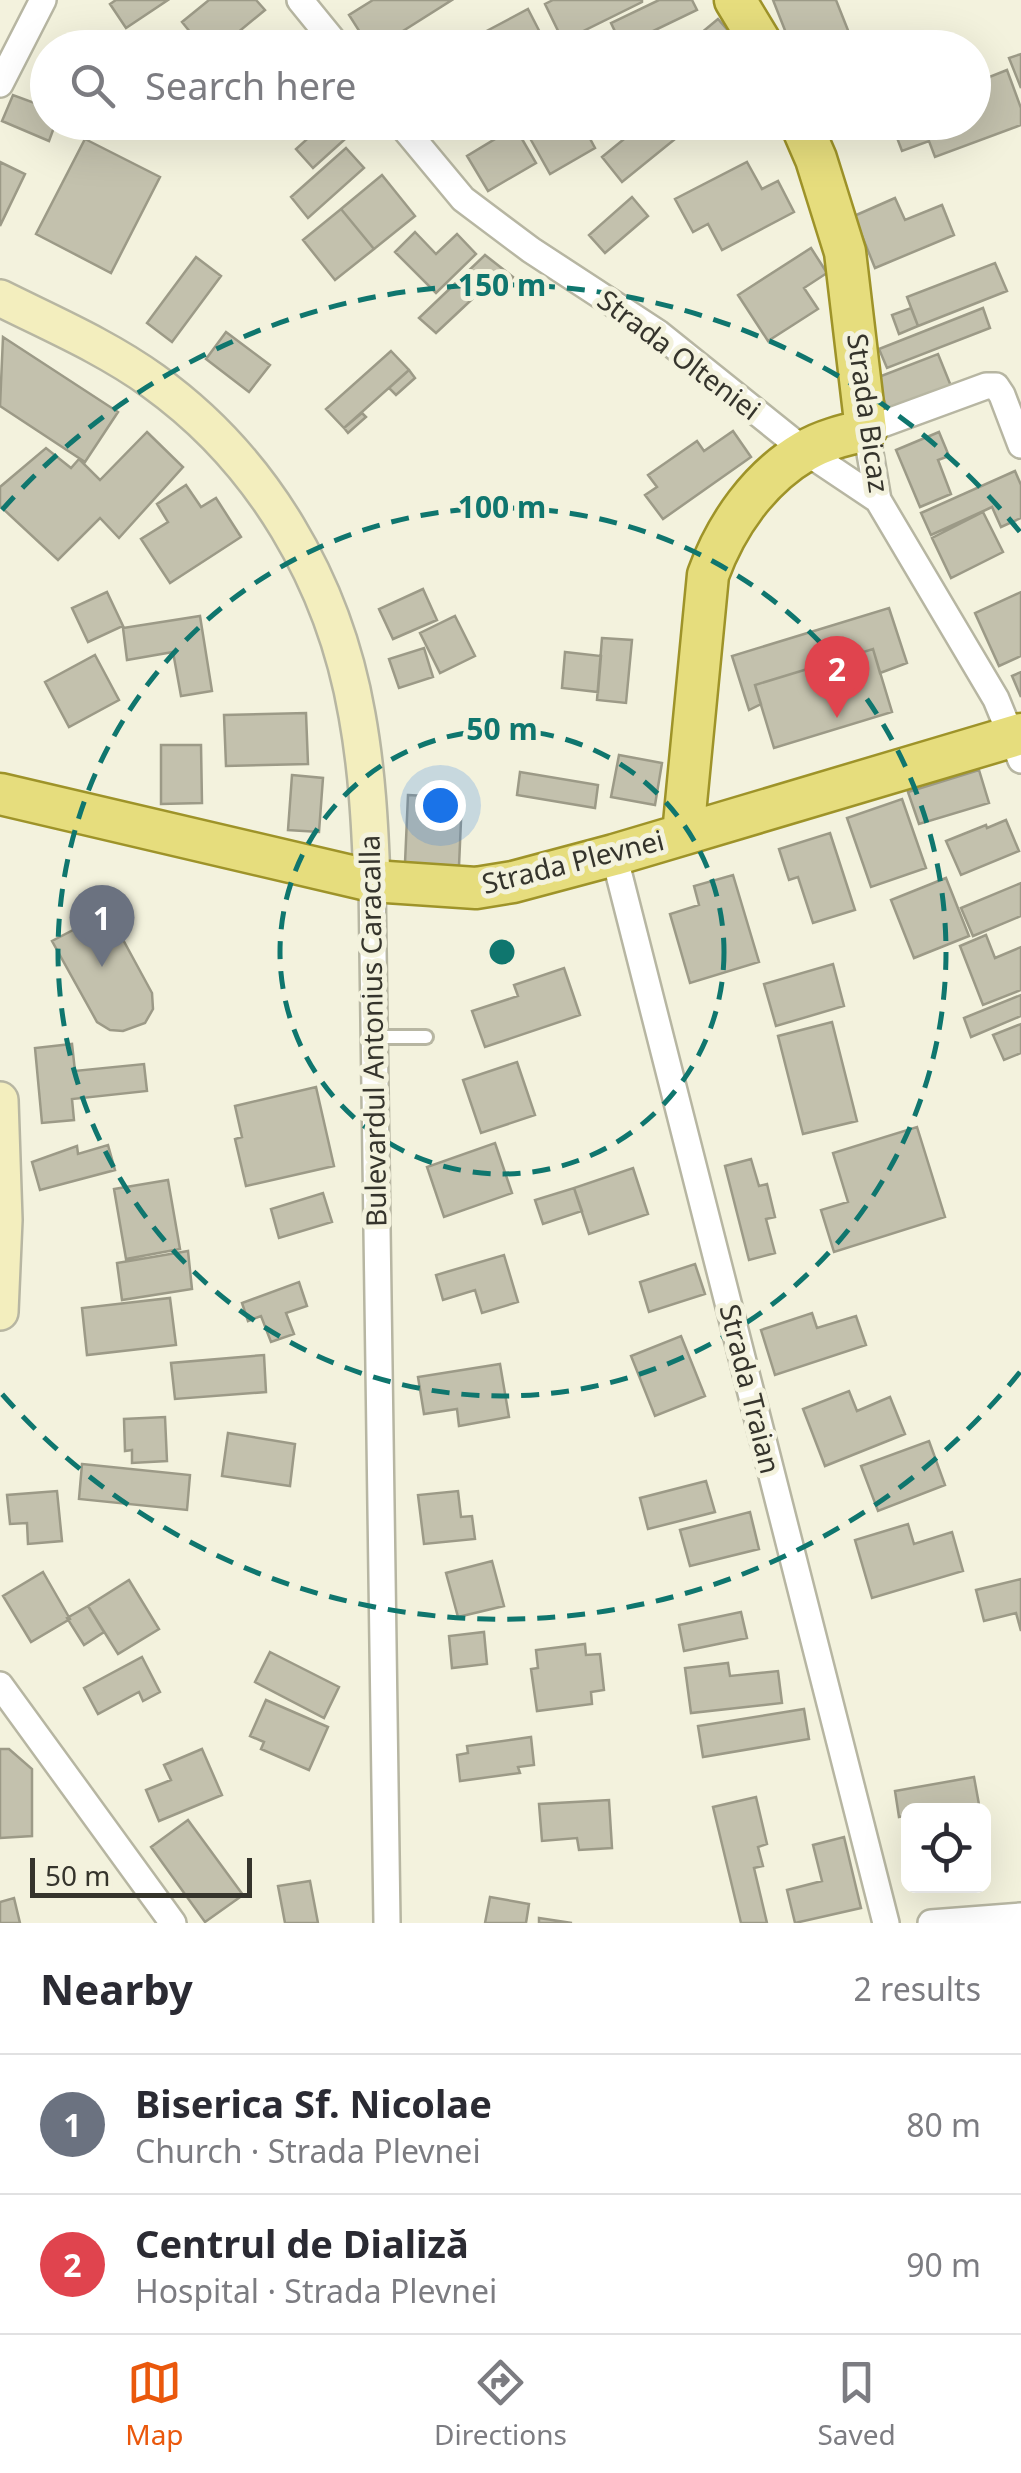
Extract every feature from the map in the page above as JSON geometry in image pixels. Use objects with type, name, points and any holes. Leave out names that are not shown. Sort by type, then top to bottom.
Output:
[{"type":"main road","points":[[735,0],[753,30]]},
{"type":"main road","name":"Strada Bicaz","points":[[808,140],[845,252],[866,430]]},
{"type":"main road","name":"Bulevardul Antonius Caracalla","points":[[0,298],[102,349],[152,380],[197,416],[241,460],[277,508],[304,556],[342,653],[357,713],[368,788],[372,881]]},
{"type":"main road","points":[[683,834],[708,574],[719,544],[734,518],[779,470],[804,451],[866,430]]},
{"type":"main road","name":"Strada Plevnei","points":[[0,794],[372,881],[476,888],[513,882],[1018,744]]},
{"type":"main road","points":[[0,1100],[4,1220],[0,1312]]},
{"type":"street","points":[[0,84],[42,0]]},
{"type":"street","points":[[300,0],[324,30]]},
{"type":"street","name":"Strada Olteniei","points":[[414,140],[464,199],[531,250],[658,333],[804,451],[878,500]]},
{"type":"street","points":[[866,430],[986,386],[996,386],[1021,445]]},
{"type":"street","name":"Strada Bicaz","points":[[866,430],[878,500],[996,699],[1018,744]]},
{"type":"street","name":"Strada Traian","points":[[614,855],[886,1923]]},
{"type":"street","name":"Bulevardul Antonius Caracalla","points":[[372,881],[387,1923]]},
{"type":"street","points":[[0,1685],[173,1923]]},
{"type":"street","points":[[930,1923],[1021,1916]]},
{"type":"lane","points":[[374,1038],[426,1037]]},
{"type":"building","points":[[116,0],[168,0],[126,28],[110,4]]},
{"type":"building","points":[[209,0],[256,0],[265,10],[241,30],[188,30],[182,22]]},
{"type":"building","points":[[373,0],[452,0],[404,30],[359,30],[349,15]]},
{"type":"building","points":[[553,0],[642,0],[585,30],[558,30],[545,4]]},
{"type":"building","points":[[659,0],[692,0],[697,10],[655,30],[614,30],[611,23]]},
{"type":"building","points":[[773,0],[836,0],[848,30],[785,30]]},
{"type":"building","points":[[528,9],[539,30],[489,30]]},
{"type":"building","points":[[718,19],[728,30],[705,30]]},
{"type":"building","points":[[1021,54],[1021,88],[1009,58]]},
{"type":"building","points":[[1007,70],[1021,108],[1021,125],[991,136],[991,76]]},
{"type":"building","points":[[13,95],[30,101],[30,133],[2,121]]},
{"type":"building","points":[[84,140],[160,177],[111,273],[36,234]]},
{"type":"building","points":[[306,140],[344,140],[313,168],[296,149]]},
{"type":"building","points":[[493,140],[523,140],[536,163],[488,191],[467,156]]},
{"type":"building","points":[[531,140],[591,140],[595,148],[550,174]]},
{"type":"building","points":[[623,140],[674,140],[622,182],[602,157]]},
{"type":"building","points":[[898,140],[981,140],[935,157],[929,141],[902,151]]},
{"type":"building","points":[[346,148],[364,168],[308,218],[291,197]]},
{"type":"building","points":[[0,162],[25,174],[0,226]]},
{"type":"building","points":[[747,162],[762,189],[778,181],[794,212],[722,250],[708,224],[693,232],[675,199]]},
{"type":"building","points":[[382,175],[415,216],[374,249],[341,209]]},
{"type":"building","points":[[632,197],[648,216],[605,253],[589,235]]},
{"type":"building","points":[[895,198],[905,220],[942,205],[954,235],[875,268],[854,216]]},
{"type":"building","points":[[341,209],[374,249],[335,280],[303,240]]},
{"type":"building","points":[[415,232],[436,254],[457,234],[476,254],[436,293],[395,252]]},
{"type":"building","points":[[811,248],[827,273],[804,288],[818,309],[768,341],[738,295]]},
{"type":"building","points":[[485,255],[513,277],[497,298],[484,288],[436,333],[419,318]]},
{"type":"building","points":[[196,257],[221,276],[172,342],[147,323]]},
{"type":"building","points":[[995,263],[1007,291],[918,326],[907,297]]},
{"type":"building","points":[[911,308],[918,326],[899,334],[892,315]]},
{"type":"building","points":[[983,308],[990,328],[887,368],[879,349]]},
{"type":"building","points":[[226,332],[270,365],[249,392],[206,359]]},
{"type":"building","points":[[3,337],[118,412],[85,462],[0,406]]},
{"type":"building","points":[[391,351],[409,370],[344,428],[326,409]]},
{"type":"building","points":[[938,354],[953,391],[889,414],[876,378]]},
{"type":"building","points":[[409,370],[415,378],[396,395],[389,388]]},
{"type":"building","points":[[362,413],[366,417],[348,433],[344,428]]},
{"type":"building","points":[[733,431],[751,457],[663,519],[645,495],[657,487],[648,475],[697,441],[704,451]]},
{"type":"building","points":[[147,432],[183,467],[119,538],[100,518],[58,560],[0,506],[0,487],[46,448],[71,468],[79,459],[100,480]]},
{"type":"building","points":[[939,432],[949,456],[938,460],[951,494],[920,507],[896,450]]},
{"type":"building","points":[[1015,471],[1021,485],[1021,518],[1001,527],[992,507],[931,535],[921,513]]},
{"type":"building","points":[[186,485],[201,507],[216,498],[241,537],[170,583],[141,539],[168,522],[157,504]]},
{"type":"building","points":[[983,512],[1003,552],[951,578],[932,538]]},
{"type":"building","points":[[423,589],[437,620],[393,639],[379,609]]},
{"type":"building","points":[[107,592],[123,626],[88,642],[72,608]]},
{"type":"building","points":[[1021,592],[1021,656],[999,666],[975,613]]},
{"type":"building","points":[[889,608],[907,663],[880,673],[873,649],[755,685],[761,704],[749,710],[732,656]]},
{"type":"building","points":[[200,616],[212,691],[181,696],[173,652],[127,660],[123,628]]},
{"type":"building","points":[[455,616],[475,656],[440,673],[420,633]]},
{"type":"building","points":[[602,638],[632,640],[626,703],[597,700]]},
{"type":"building","points":[[424,648],[433,677],[399,688],[389,659]]},
{"type":"building","points":[[873,649],[892,712],[774,748],[755,685]]},
{"type":"building","points":[[565,652],[601,656],[598,692],[562,688]]},
{"type":"building","points":[[95,655],[119,700],[69,727],[45,682]]},
{"type":"building","points":[[1021,672],[1021,697],[1012,676]]},
{"type":"building","points":[[306,713],[308,764],[226,766],[224,715]]},
{"type":"building","points":[[161,745],[201,745],[202,803],[161,804]]},
{"type":"building","points":[[619,755],[662,763],[655,805],[611,797]]},
{"type":"building","points":[[979,770],[989,803],[919,824],[908,792]]},
{"type":"building","points":[[520,772],[598,785],[595,808],[517,795]]},
{"type":"building","points":[[292,775],[323,778],[319,832],[288,830]]},
{"type":"building","points":[[408,795],[462,798],[459,866],[405,863]]},
{"type":"building","points":[[902,799],[926,868],[871,887],[847,818]]},
{"type":"building","points":[[1006,820],[1019,851],[961,875],[946,841]]},
{"type":"building","points":[[830,833],[855,910],[813,923],[798,877],[789,880],[779,849]]},
{"type":"building","points":[[733,875],[759,962],[690,983],[670,914],[699,905],[694,886]]},
{"type":"building","points":[[946,878],[969,936],[914,958],[891,900]]},
{"type":"building","points":[[1021,883],[1021,916],[973,936],[961,908]]},
{"type":"building","points":[[108,912],[152,993],[153,1009],[145,1023],[123,1031],[110,1030],[97,1022],[52,941]]},
{"type":"building","points":[[986,935],[995,958],[1021,947],[1021,990],[983,1005],[960,946]]},
{"type":"building","points":[[833,964],[844,1006],[776,1026],[764,984]]},
{"type":"building","points":[[564,968],[580,1015],[485,1047],[472,1011],[518,996],[514,985]]},
{"type":"building","points":[[1021,995],[1021,1016],[971,1037],[964,1018]]},
{"type":"building","points":[[832,1022],[857,1121],[803,1134],[778,1036]]},
{"type":"building","points":[[1021,1024],[1021,1053],[1004,1060],[993,1035]]},
{"type":"building","points":[[72,1044],[75,1071],[144,1064],[147,1091],[72,1099],[74,1120],[42,1123],[35,1048]]},
{"type":"building","points":[[517,1062],[535,1115],[481,1133],[463,1080]]},
{"type":"building","points":[[316,1087],[334,1166],[246,1186],[235,1139],[242,1137],[235,1106]]},
{"type":"building","points":[[917,1127],[945,1217],[834,1252],[821,1210],[848,1202],[833,1153]]},
{"type":"building","points":[[495,1143],[512,1193],[444,1217],[427,1167]]},
{"type":"building","points":[[108,1145],[115,1170],[40,1190],[32,1162],[77,1146],[78,1154]]},
{"type":"building","points":[[751,1159],[759,1186],[767,1184],[775,1217],[766,1219],[775,1253],[749,1260],[725,1166]]},
{"type":"building","points":[[633,1168],[648,1214],[589,1234],[574,1188]]},
{"type":"building","points":[[168,1180],[180,1249],[126,1259],[114,1189]]},
{"type":"building","points":[[574,1188],[582,1211],[543,1224],[535,1200]]},
{"type":"building","points":[[323,1193],[332,1222],[279,1238],[271,1209]]},
{"type":"building","points":[[188,1251],[192,1289],[122,1300],[117,1263]]},
{"type":"building","points":[[504,1255],[518,1302],[482,1313],[475,1290],[443,1300],[436,1275]]},
{"type":"building","points":[[695,1264],[705,1294],[649,1312],[640,1282]]},
{"type":"building","points":[[299,1282],[307,1306],[286,1313],[294,1334],[271,1342],[261,1316],[248,1321],[242,1303]]},
{"type":"building","points":[[170,1298],[176,1345],[87,1355],[82,1308]]},
{"type":"building","points":[[812,1313],[817,1328],[856,1316],[866,1345],[775,1375],[761,1330]]},
{"type":"building","points":[[681,1336],[705,1396],[655,1416],[631,1356]]},
{"type":"building","points":[[264,1355],[266,1392],[175,1399],[171,1363]]},
{"type":"building","points":[[500,1364],[509,1417],[459,1426],[457,1409],[424,1414],[418,1377]]},
{"type":"building","points":[[849,1391],[857,1411],[890,1397],[905,1434],[825,1466],[803,1409]]},
{"type":"building","points":[[165,1417],[167,1461],[132,1463],[132,1450],[125,1451],[124,1419]]},
{"type":"building","points":[[228,1433],[295,1444],[290,1486],[222,1476]]},
{"type":"building","points":[[929,1441],[945,1485],[878,1511],[861,1466]]},
{"type":"building","points":[[82,1464],[190,1475],[187,1510],[79,1499]]},
{"type":"building","points":[[706,1481],[715,1512],[648,1529],[640,1498]]},
{"type":"building","points":[[57,1491],[62,1541],[28,1544],[27,1523],[10,1524],[7,1495]]},
{"type":"building","points":[[458,1491],[461,1517],[472,1516],[475,1539],[424,1544],[418,1495]]},
{"type":"building","points":[[750,1512],[759,1549],[690,1566],[680,1530]]},
{"type":"building","points":[[908,1524],[914,1544],[952,1532],[963,1571],[872,1598],[855,1540]]},
{"type":"building","points":[[492,1561],[504,1606],[458,1617],[446,1573]]},
{"type":"building","points":[[43,1572],[70,1619],[31,1642],[3,1596]]},
{"type":"building","points":[[1021,1579],[1021,1631],[1016,1613],[984,1621],[976,1590]]},
{"type":"building","points":[[129,1580],[159,1629],[118,1654],[88,1606]]},
{"type":"building","points":[[88,1606],[104,1632],[84,1645],[67,1618]]},
{"type":"building","points":[[741,1612],[747,1638],[684,1651],[679,1625]]},
{"type":"building","points":[[484,1632],[487,1664],[452,1668],[449,1636]]},
{"type":"building","points":[[585,1644],[586,1655],[600,1654],[604,1690],[591,1692],[592,1704],[537,1711],[531,1669],[538,1668],[536,1650]]},
{"type":"building","points":[[270,1652],[339,1687],[324,1718],[255,1682]]},
{"type":"building","points":[[142,1657],[160,1692],[143,1701],[139,1692],[98,1714],[84,1688]]},
{"type":"building","points":[[728,1663],[730,1676],[778,1671],[782,1703],[691,1713],[685,1668]]},
{"type":"building","points":[[266,1700],[328,1727],[309,1770],[261,1749],[264,1742],[250,1736]]},
{"type":"building","points":[[804,1709],[809,1739],[703,1757],[698,1726]]},
{"type":"building","points":[[531,1737],[534,1765],[518,1767],[520,1773],[460,1781],[457,1755],[468,1753],[467,1746]]},
{"type":"building","points":[[0,1749],[9,1749],[32,1769],[32,1836],[0,1838]]},
{"type":"building","points":[[202,1749],[222,1795],[159,1821],[146,1790],[171,1780],[164,1765]]},
{"type":"building","points":[[974,1777],[979,1803],[901,1803],[899,1817],[895,1791]]},
{"type":"building","points":[[756,1797],[767,1844],[758,1847],[763,1866],[754,1868],[767,1923],[741,1923],[713,1807]]},
{"type":"building","points":[[609,1800],[612,1848],[579,1850],[577,1838],[542,1841],[539,1804]]},
{"type":"building","points":[[188,1820],[243,1895],[205,1922],[151,1847]]},
{"type":"building","points":[[844,1837],[861,1908],[795,1923],[787,1890],[822,1881],[813,1845]]},
{"type":"building","points":[[310,1881],[318,1923],[285,1923],[278,1886]]},
{"type":"building","points":[[490,1897],[529,1904],[526,1923],[485,1923]]},
{"type":"building","points":[[14,1898],[20,1923],[0,1923],[0,1902]]},
{"type":"building","points":[[539,1918],[572,1923],[539,1923]]},
{"type":"place","name":"Centrul de Dializă","points":[[837,718]]},
{"type":"place","name":"Biserica Sf. Nicolae","points":[[102,967]]}]
